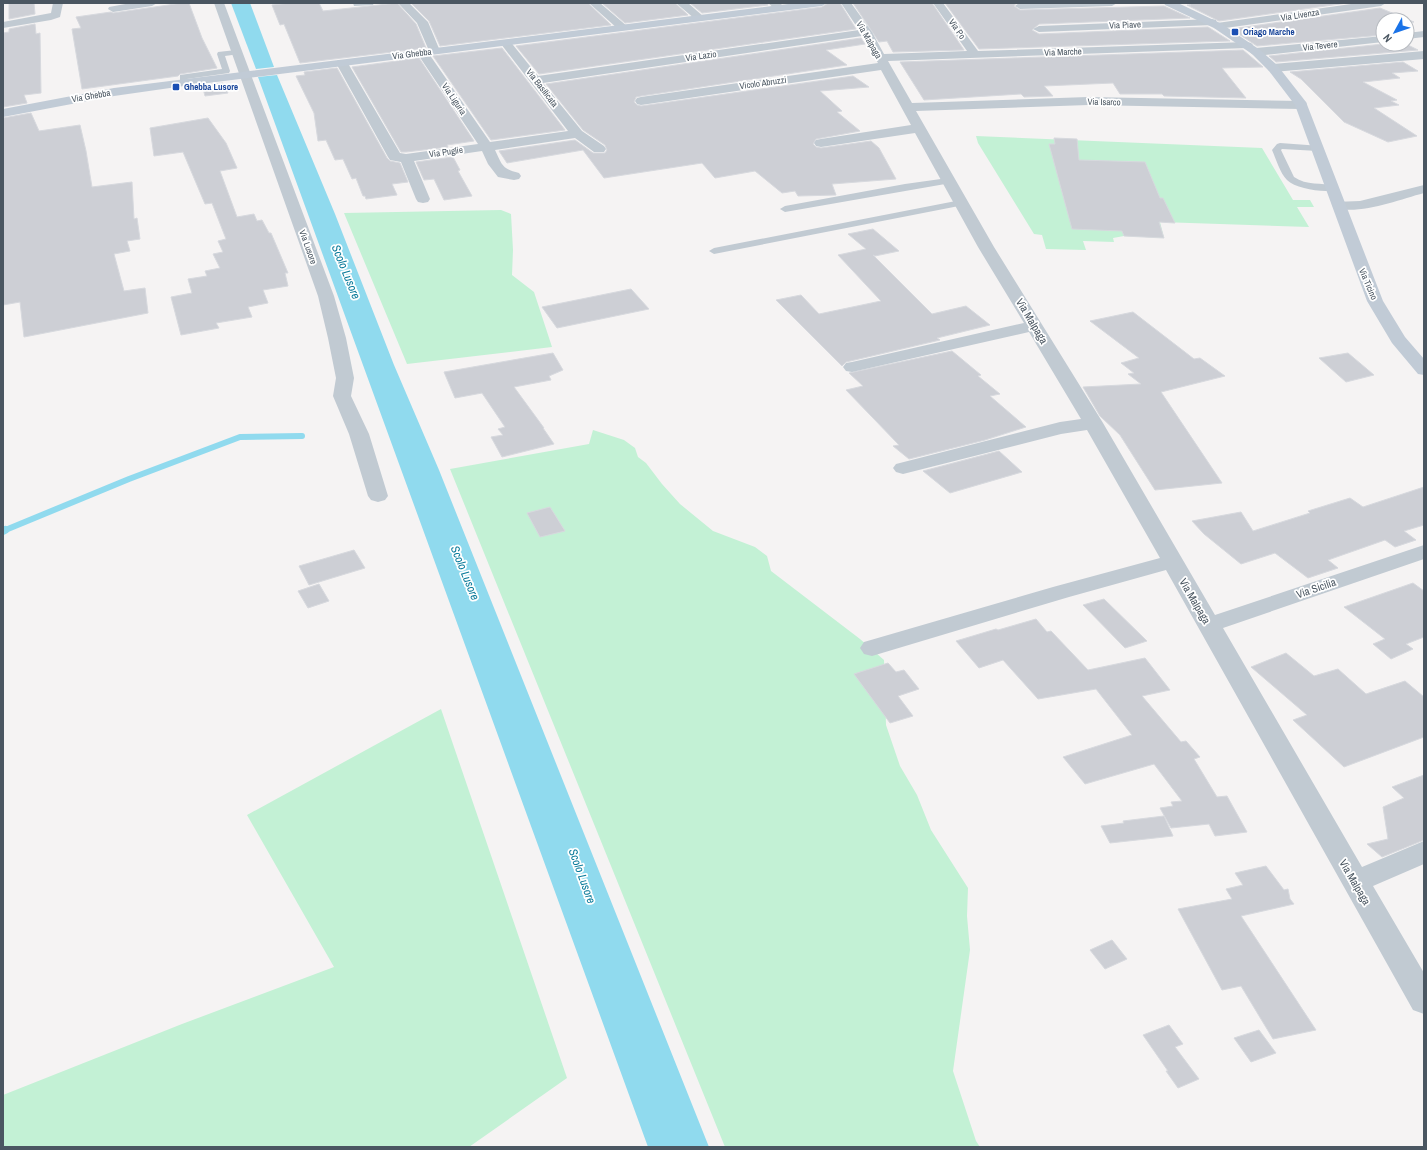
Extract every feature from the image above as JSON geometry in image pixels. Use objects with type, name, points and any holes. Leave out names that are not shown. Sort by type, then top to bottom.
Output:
[{"type":"street","points":[[3,25],[52,17],[56,15],[58,3]]},
{"type":"street","points":[[113,9],[152,3]]},
{"type":"street","name":"Via Lusore","points":[[219,3],[236,52],[247,74],[326,296],[337,338],[345,378],[342,396],[359,434],[378,496]]},
{"type":"street","points":[[358,4],[369,3]]},
{"type":"street","name":"Via Liguria","points":[[403,3],[422,22],[429,52],[486,146],[495,164],[503,174],[514,176]]},
{"type":"street","points":[[594,3],[622,27]]},
{"type":"street","points":[[681,3],[699,17]]},
{"type":"street","name":"Via Ghebba","points":[[3,113],[114,92],[184,82],[699,17],[776,5],[822,3]]},
{"type":"street","name":"Via Malpaga","points":[[846,3],[866,32],[986,247],[1035,326],[1092,423],[1424,1001]]},
{"type":"street","name":"Via Po","points":[[938,3],[975,55]]},
{"type":"street","points":[[1018,4],[1112,3]]},
{"type":"street","name":"Via Ticino","points":[[1169,3],[1215,24],[1252,49],[1273,68],[1301,105],[1375,301],[1394,333],[1417,356],[1424,370]]},
{"type":"street","name":"Via Livenza","points":[[1215,24],[1380,3]]},
{"type":"street","points":[[1018,4],[1058,52]]},
{"type":"street","name":"Via Piave","points":[[1034,23],[1215,24]]},
{"type":"street","name":"Via Lazio","points":[[536,80],[866,32]]},
{"type":"street","name":"Via Tevere","points":[[1252,49],[1375,40]]},
{"type":"street","name":"Via Basilicata","points":[[505,42],[577,134]]},
{"type":"street","name":"Via Marche","points":[[882,62],[975,55],[1058,52],[1252,49]]},
{"type":"street","points":[[1273,68],[1424,55]]},
{"type":"street","name":"Vicolo Abruzzi","points":[[641,102],[882,62]]},
{"type":"street","points":[[342,63],[395,157],[406,158],[423,199]]},
{"type":"street","name":"Via Isarco","points":[[908,107],[1088,101],[1301,105]]},
{"type":"street","points":[[821,143],[919,128]]},
{"type":"street","points":[[577,134],[599,149]]},
{"type":"street","name":"Via Puglie","points":[[406,158],[577,134]]},
{"type":"street","points":[[1339,205],[1360,205],[1424,189]]},
{"type":"street","points":[[852,367],[1035,326]]},
{"type":"street","points":[[903,468],[1060,428],[1092,423]]},
{"type":"street","name":"Via Sicilia","points":[[1209,625],[1424,552]]},
{"type":"street","points":[[872,648],[1061,592],[1172,562]]},
{"type":"street","points":[[1355,882],[1424,852]]},
{"type":"lane","points":[[184,82],[183,77],[226,71],[221,54],[236,52]]},
{"type":"lane","points":[[1318,148],[1280,146],[1276,150],[1293,181],[1310,186],[1332,188]]},
{"type":"lane","points":[[785,209],[905,187],[948,181]]},
{"type":"lane","points":[[714,251],[961,203]]},
{"type":"green space","points":[[976,136],[1262,148],[1293,200],[1310,200],[1314,207],[1297,207],[1309,227],[1160,222],[1164,238],[1124,236],[1113,238],[1114,242],[1083,241],[1086,250],[1046,249],[1042,235],[1034,234],[978,143]]},
{"type":"green space","points":[[501,210],[511,214],[513,250],[512,275],[534,292],[552,347],[407,364],[344,213]]},
{"type":"green space","points":[[593,430],[624,440],[635,448],[638,457],[646,463],[680,504],[713,531],[755,547],[767,556],[771,571],[860,639],[884,660],[886,725],[900,766],[917,795],[931,830],[968,888],[967,916],[970,950],[953,1071],[976,1141],[980,1147],[725,1147],[450,469],[589,444]]},
{"type":"green space","points":[[441,709],[567,1078],[469,1147],[3,1147],[3,1095],[182,1024],[334,967],[247,815]]},
{"type":"water","points":[[231,3],[250,3],[274,67],[256,69]]},
{"type":"water","name":"Scolo Lusore","points":[[277,75],[335,214],[394,365],[439,470],[709,1147],[648,1147],[258,77]]},
{"type":"building","points":[[9,3],[34,3],[35,14],[9,19]]},
{"type":"building","points":[[189,3],[202,38],[217,68],[180,74],[178,76],[82,89],[72,29],[81,28],[76,17]]},
{"type":"building","points":[[319,3],[323,11],[397,3],[416,24],[426,48],[300,63],[284,24],[280,25],[272,5]]},
{"type":"building","points":[[411,3],[588,3],[611,25],[440,46],[429,21]]},
{"type":"building","points":[[602,3],[675,3],[688,15],[625,23]]},
{"type":"building","points":[[690,3],[767,3],[768,5],[702,13]]},
{"type":"building","points":[[828,3],[840,3],[856,29],[539,74],[516,46],[822,7]]},
{"type":"building","points":[[853,3],[932,3],[964,50],[893,52],[887,41],[879,42]]},
{"type":"building","points":[[945,3],[1016,3],[1014,6],[1020,10],[1164,6],[1190,18],[1039,24],[1032,30],[1039,34],[1208,27],[1230,41],[979,49]]},
{"type":"building","points":[[1187,3],[1347,3],[1219,21],[1187,5],[1191,5]]},
{"type":"building","points":[[1380,8],[1390,12],[1375,12],[1375,36],[1257,46],[1231,29]]},
{"type":"building","points":[[35,24],[36,34],[40,33],[41,93],[24,95],[27,103],[3,107],[3,33],[9,32],[9,29]]},
{"type":"building","points":[[861,38],[865,44],[826,50],[847,65],[641,96],[636,97],[634,102],[641,106],[853,76],[869,87],[820,91],[842,111],[837,112],[860,131],[816,139],[813,144],[816,147],[821,148],[871,141],[879,148],[896,179],[832,184],[836,195],[798,196],[795,191],[782,193],[755,171],[715,178],[702,163],[604,178],[583,150],[507,163],[499,151],[575,140],[593,153],[605,153],[607,150],[605,145],[583,130],[546,84]]},
{"type":"building","points":[[1375,45],[1375,52],[1394,52],[1276,62],[1269,56]]},
{"type":"building","points":[[502,48],[565,130],[491,140],[433,56]]},
{"type":"building","points":[[1243,50],[1263,67],[1222,68],[1246,98],[1164,96],[1162,94],[1120,94],[1113,83],[1044,86],[1053,96],[1024,97],[1021,94],[924,100],[900,62]]},
{"type":"building","points":[[419,58],[474,141],[447,145],[448,147],[401,152],[352,67]]},
{"type":"building","points":[[1403,62],[1418,71],[1392,73],[1400,78],[1363,82],[1397,100],[1391,101],[1399,105],[1374,108],[1417,136],[1388,142],[1344,122],[1301,79],[1290,72]]},
{"type":"building","points":[[337,68],[387,158],[390,161],[400,163],[408,182],[392,184],[397,195],[366,199],[365,196],[363,196],[356,178],[352,179],[343,159],[335,160],[326,140],[318,141],[314,113],[296,76],[305,75],[304,72]]},
{"type":"building","points":[[223,83],[228,93],[205,96],[202,85]]},
{"type":"building","points":[[31,113],[39,131],[80,125],[92,187],[132,182],[134,219],[137,218],[140,239],[127,241],[130,251],[114,254],[124,291],[145,288],[148,313],[24,337],[20,302],[3,305],[3,118]]},
{"type":"building","points":[[208,118],[226,143],[237,168],[220,171],[237,217],[254,214],[257,221],[262,220],[269,233],[271,233],[288,273],[285,273],[288,286],[263,290],[268,303],[248,307],[252,317],[216,323],[219,328],[181,335],[171,297],[192,293],[188,279],[207,276],[205,271],[220,268],[213,254],[223,252],[218,241],[226,239],[212,203],[205,204],[183,152],[154,156],[150,128]]},
{"type":"building","points":[[1054,138],[1077,139],[1079,160],[1145,162],[1160,198],[1163,198],[1175,223],[1159,222],[1164,238],[1124,236],[1122,231],[1072,229],[1049,144],[1055,144]]},
{"type":"building","points":[[453,157],[460,170],[458,171],[472,196],[444,200],[434,179],[424,180],[416,162]]},
{"type":"building","points":[[873,229],[899,251],[875,256],[873,255],[932,314],[966,306],[990,325],[937,338],[940,340],[846,362],[842,366],[776,300],[801,295],[819,314],[881,301],[838,255],[866,249],[848,234]]},
{"type":"building","points":[[631,289],[649,309],[557,328],[542,307]]},
{"type":"building","points":[[1133,312],[1194,359],[1200,358],[1225,376],[1161,392],[1222,483],[1155,490],[1120,435],[1100,416],[1083,387],[1141,384],[1128,374],[1134,373],[1121,363],[1139,358],[1090,321]]},
{"type":"building","points":[[952,351],[981,375],[978,376],[1000,394],[990,396],[1026,427],[985,440],[909,459],[893,446],[899,445],[846,390],[863,386],[849,373]]},
{"type":"building","points":[[553,353],[563,370],[549,376],[551,380],[514,387],[554,444],[502,457],[491,437],[503,435],[498,429],[505,427],[482,393],[455,398],[444,372]]},
{"type":"building","points":[[1348,353],[1374,375],[1346,382],[1319,358]]},
{"type":"building","points":[[999,451],[1022,472],[950,493],[923,471]]},
{"type":"building","points":[[1424,487],[1424,525],[1404,531],[1416,540],[1395,547],[1385,540],[1328,560],[1338,568],[1308,578],[1275,553],[1241,564],[1204,534],[1192,521],[1241,512],[1253,531],[1310,513],[1308,511],[1350,498],[1363,507]]},
{"type":"building","points":[[550,507],[565,531],[540,537],[527,513]]},
{"type":"building","points":[[354,550],[365,568],[309,585],[299,566]]},
{"type":"building","points":[[1413,583],[1424,591],[1424,637],[1406,644],[1413,649],[1391,659],[1373,644],[1385,639],[1344,607]]},
{"type":"building","points":[[319,584],[329,601],[308,608],[298,591]]},
{"type":"building","points":[[1104,599],[1147,641],[1125,648],[1083,605]]},
{"type":"building","points":[[1036,619],[1047,632],[1051,631],[1088,670],[1145,658],[1170,690],[1142,696],[1181,742],[1186,741],[1200,757],[1194,759],[1217,797],[1227,796],[1247,832],[1215,836],[1209,824],[1171,828],[1160,808],[1173,806],[1171,802],[1182,801],[1154,764],[1085,784],[1063,757],[1132,735],[1096,689],[1038,699],[1003,660],[979,668],[956,641]]},
{"type":"building","points":[[1286,653],[1314,676],[1338,669],[1366,694],[1405,681],[1424,697],[1424,737],[1344,767],[1293,720],[1307,715],[1251,667]]},
{"type":"building","points":[[888,663],[896,672],[904,670],[919,689],[898,696],[913,716],[890,723],[854,674]]},
{"type":"building","points":[[1424,775],[1424,840],[1382,857],[1367,844],[1388,839],[1383,807],[1404,798],[1392,787]]},
{"type":"building","points":[[1164,816],[1173,836],[1110,843],[1101,826],[1124,823],[1123,821]]},
{"type":"building","points":[[1266,866],[1284,890],[1288,889],[1290,899],[1294,904],[1241,916],[1316,1030],[1273,1039],[1241,986],[1222,990],[1178,909],[1232,899],[1226,889],[1243,885],[1235,873]]},
{"type":"building","points":[[1112,940],[1127,959],[1105,969],[1090,950]]},
{"type":"building","points":[[1169,1025],[1183,1044],[1175,1047],[1199,1079],[1178,1088],[1143,1035]]},
{"type":"building","points":[[1259,1030],[1276,1053],[1251,1062],[1234,1038]]},
{"type":"waterway","points":[[5,530],[3,531],[129,479],[240,437],[302,436]]},
{"type":"place","name":"Oriago Marche","points":[[1235,32]]},
{"type":"place","name":"Ghebba Lusore","points":[[176,87]]}]
